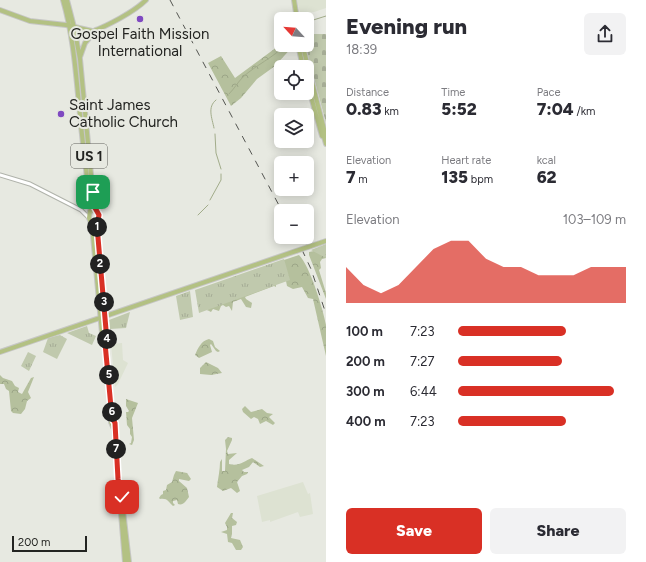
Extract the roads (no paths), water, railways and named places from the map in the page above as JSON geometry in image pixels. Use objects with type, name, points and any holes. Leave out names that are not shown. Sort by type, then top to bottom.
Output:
[{"type":"main road","name":"US 1","points":[[63,0],[70,26],[73,47],[86,178],[92,210],[99,215],[97,221],[103,317]]},
{"type":"main road","name":"US 1","points":[[67,0],[80,59],[92,210],[90,219],[107,341],[105,343],[112,418],[115,423],[114,428],[125,562]]},
{"type":"main road","points":[[0,10],[30,21],[70,26],[87,33],[127,14],[146,0]]},
{"type":"main road","points":[[294,0],[296,12]]},
{"type":"main road","points":[[80,59],[85,43],[94,31]]},
{"type":"main road","points":[[304,52],[325,133],[324,137]]},
{"type":"main road","points":[[312,100],[322,136],[324,137],[326,144]]},
{"type":"main road","points":[[90,219],[97,221]]},
{"type":"main road","points":[[0,352],[326,241]]},
{"type":"main road","name":"US 1","points":[[118,479],[122,491],[129,562]]},
{"type":"street","points":[[0,175],[30,184],[81,210],[90,219]]},
{"type":"street","points":[[81,210],[92,210]]},
{"type":"waterway","points":[[314,20],[326,16]]},
{"type":"waterway","points":[[229,94],[243,77],[277,52]]},
{"type":"waterway","points":[[214,128],[211,117],[211,109],[216,100]]},
{"type":"waterway","points":[[215,134],[216,153],[221,169]]},
{"type":"waterway","points":[[210,200],[221,180],[221,174]]},
{"type":"waterway","points":[[198,215],[208,205]]},
{"type":"railway","points":[[170,0],[278,204]]},
{"type":"railway","points":[[299,244],[311,269],[326,314]]},
{"type":"place","name":"Gospel Faith Mission International","points":[[140,19]]},
{"type":"place","name":"Saint James Catholic Church","points":[[61,114]]}]
